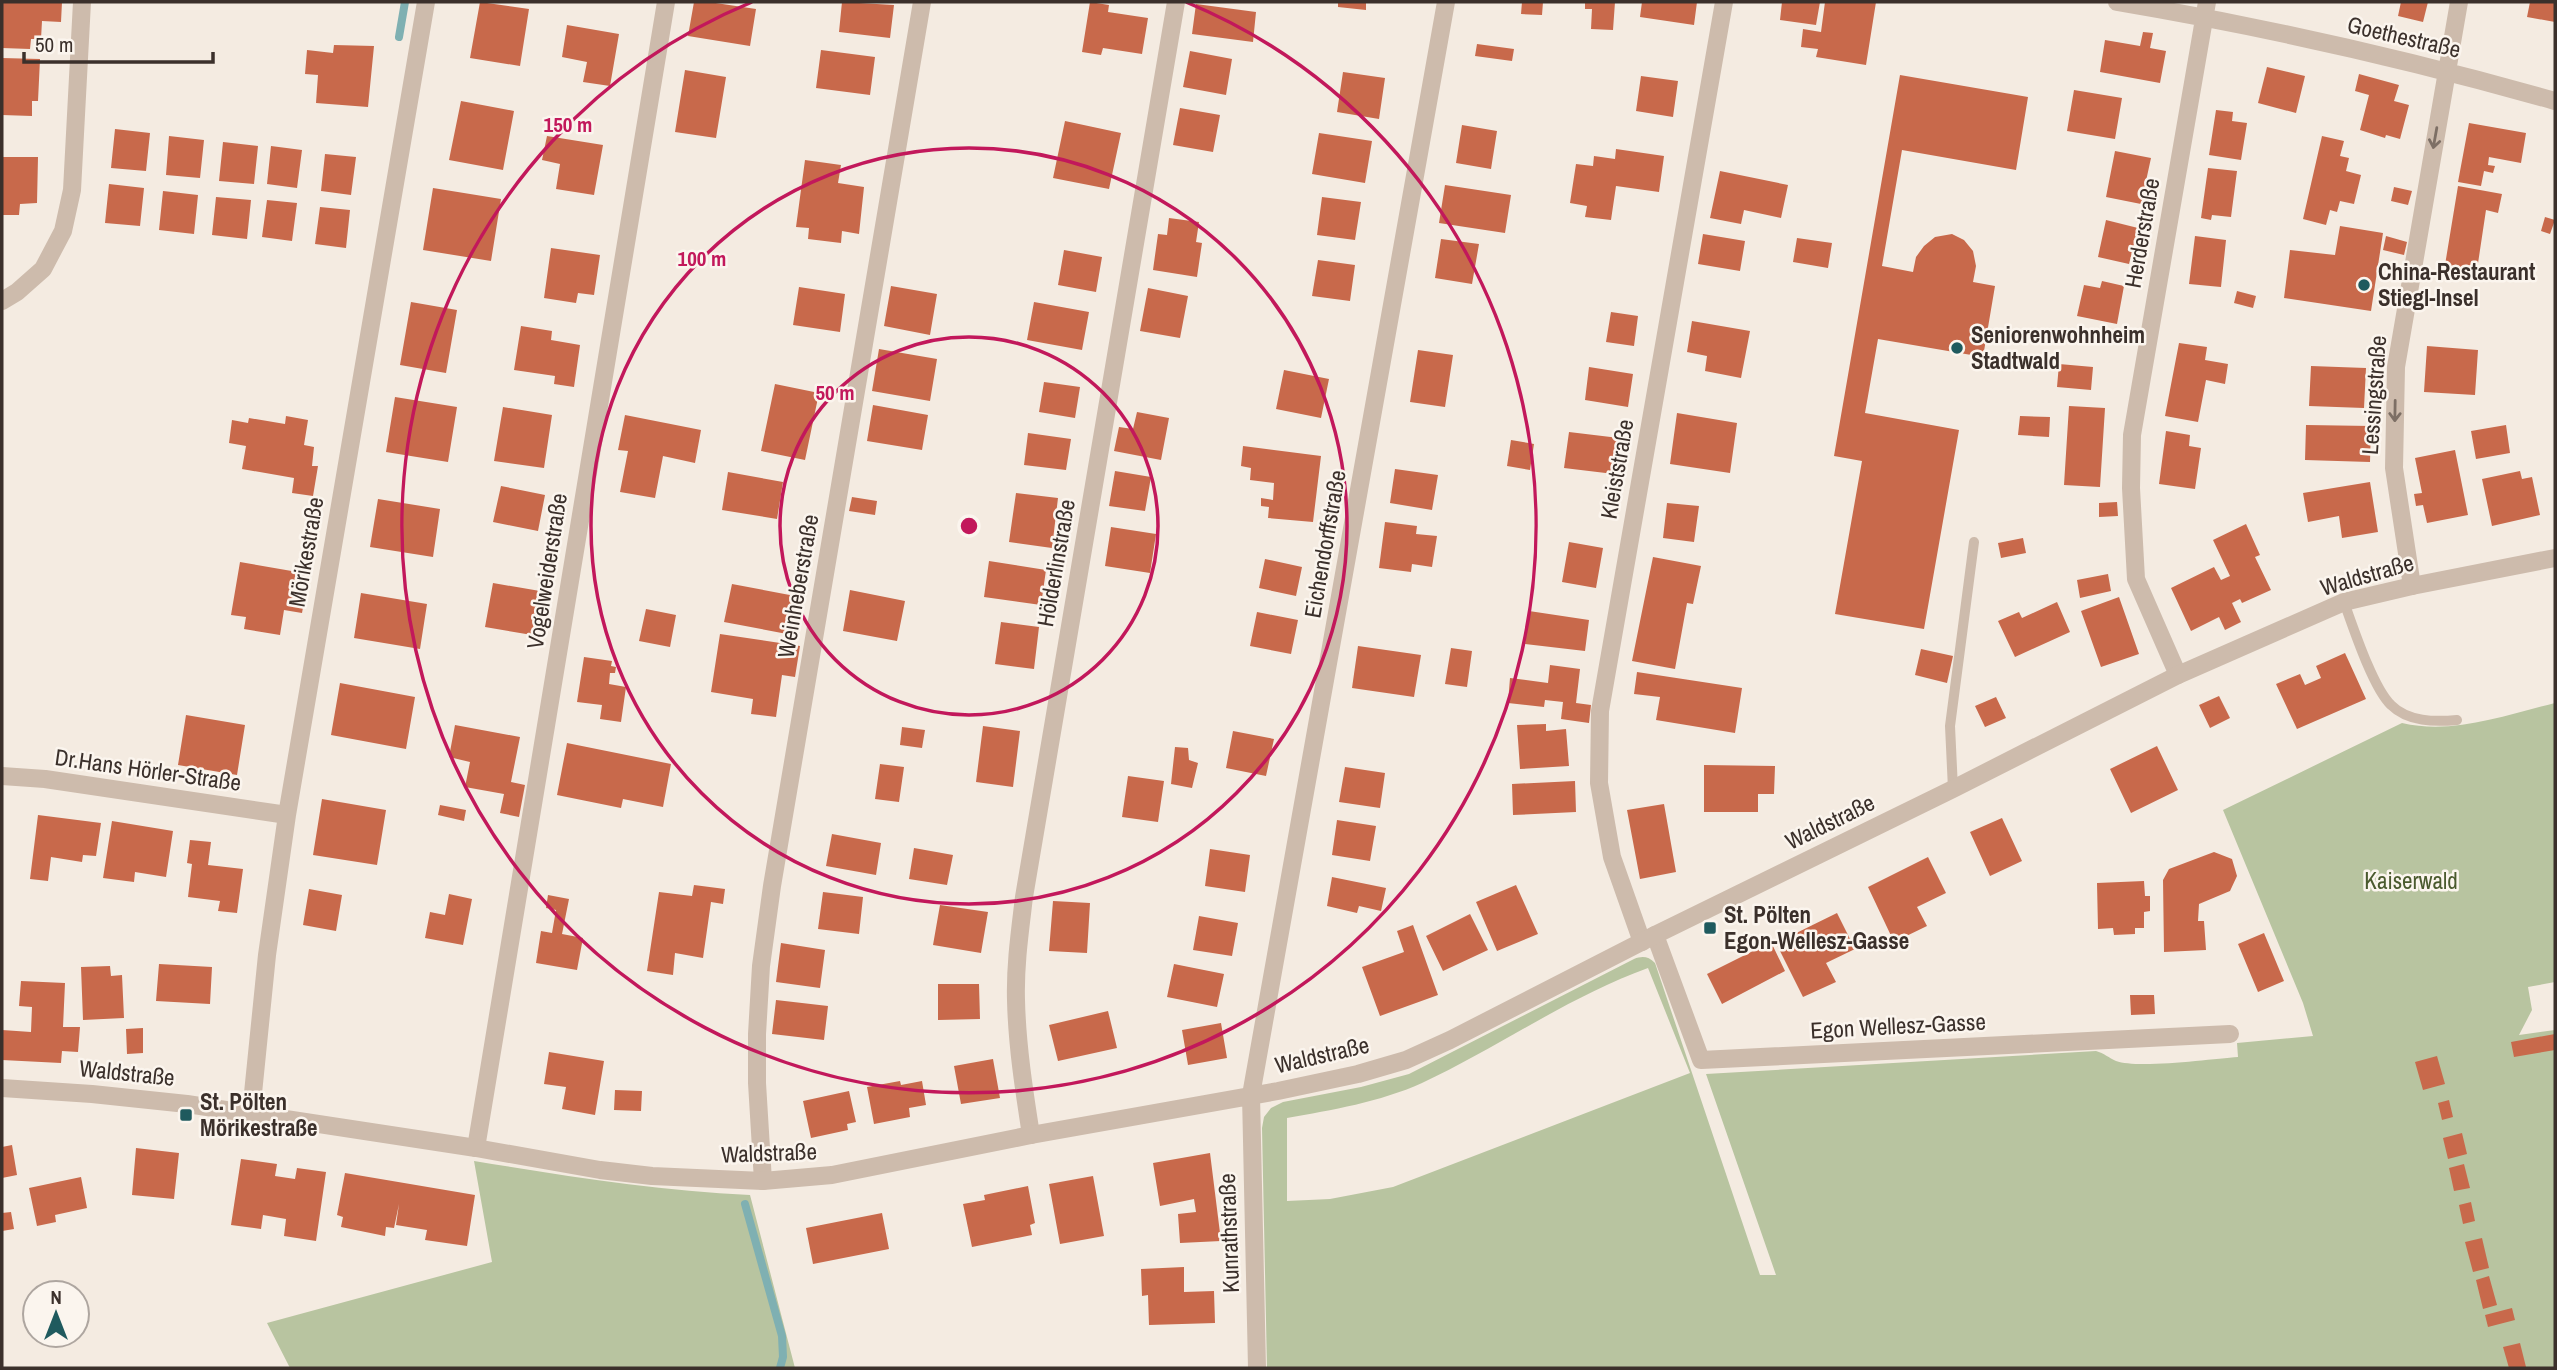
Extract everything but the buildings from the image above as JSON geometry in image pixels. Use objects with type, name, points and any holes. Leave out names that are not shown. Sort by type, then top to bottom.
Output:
[{"type":"street","points":[[2,301],[17,292],[43,269],[63,231],[72,190],[82,2]]},
{"type":"street","name":"Mörikestraße","points":[[251,1113],[267,956],[287,816],[426,2]]},
{"type":"street","name":"Vogelweiderstraße","points":[[475,1149],[666,2]]},
{"type":"street","name":"Weinheberstraße","points":[[763,1181],[757,1083],[761,966],[772,886],[922,2]]},
{"type":"street","name":"Hölderlinstraße","points":[[1031,1135],[1019,1048],[1016,998],[1024,897],[1176,2]]},
{"type":"street","name":"Eichendorffstraße","points":[[1251,1096],[1446,2]]},
{"type":"street","name":"Kleiststraße","points":[[1649,939],[1609,844],[1599,783],[1600,711],[1724,2]]},
{"type":"street","name":"Goethestraße","points":[[2117,2],[2206,9],[2446,70],[2555,101]]},
{"type":"street","name":"Lessingstraße","points":[[2412,586],[2394,468],[2396,367],[2459,2]]},
{"type":"street","name":"Herderstraße","points":[[2178,676],[2137,579],[2131,488],[2132,435],[2206,9]]},
{"type":"street","name":"Waldstraße","points":[[2,1088],[92,1094],[251,1113],[600,1170],[652,1176],[763,1181],[832,1175],[1358,1074],[1405,1060],[1450,1040],[2178,676],[2344,602],[2555,558]]},
{"type":"street","name":"Dr.Hans Hörler-Straße","points":[[2,776],[45,779],[287,816]]},
{"type":"street","name":"Egon Wellesz-Gasse","points":[[1649,939],[1702,1060],[2230,1034]]},
{"type":"street","name":"Kunrathstraße","points":[[1251,1096],[1257,1368]]},
{"type":"lane","points":[[1953,789],[1950,726],[1974,542]]},
{"type":"lane","points":[[2344,602],[2371,672],[2390,705],[2408,715],[2432,722],[2458,720]]},
{"type":"green space","name":"Kaiserwald","points":[[2555,703],[2555,982],[2528,987],[2532,1010],[2519,1035],[2555,1030],[2555,1368],[1267,1368],[1262,1128],[1264,1117],[1271,1108],[1283,1102],[1361,1087],[1409,1074],[1634,959],[1647,958],[1655,963],[1760,1275],[1776,1275],[1706,1074],[2096,1051],[2126,1063],[2175,1063],[2238,1057],[2237,1043],[2313,1036],[2303,1003],[2223,810],[2402,723],[2441,727],[2460,725]],"holes":[[[1648,968],[1690,1073],[1393,1187],[1330,1199],[1287,1201],[1287,1118],[1373,1100],[1406,1090],[1479,1054],[1590,993]]]},
{"type":"green space","points":[[474,1161],[646,1186],[750,1195],[795,1368],[290,1368],[267,1323],[492,1262]]},
{"type":"waterway","points":[[399,37],[405,2]]},
{"type":"waterway","points":[[745,1204],[782,1336],[783,1357],[780,1368]]},
{"type":"place","name":"China-Restaurant Stiegl-Insel","points":[[2364,285]]},
{"type":"place","name":"Seniorenwohnheim Stadtwald","points":[[1957,348]]},
{"type":"place","name":"St. Pölten Egon-Wellesz-Gasse","points":[[1710,928]]},
{"type":"place","name":"St. Pölten Mörikestraße","points":[[186,1115]]}]
